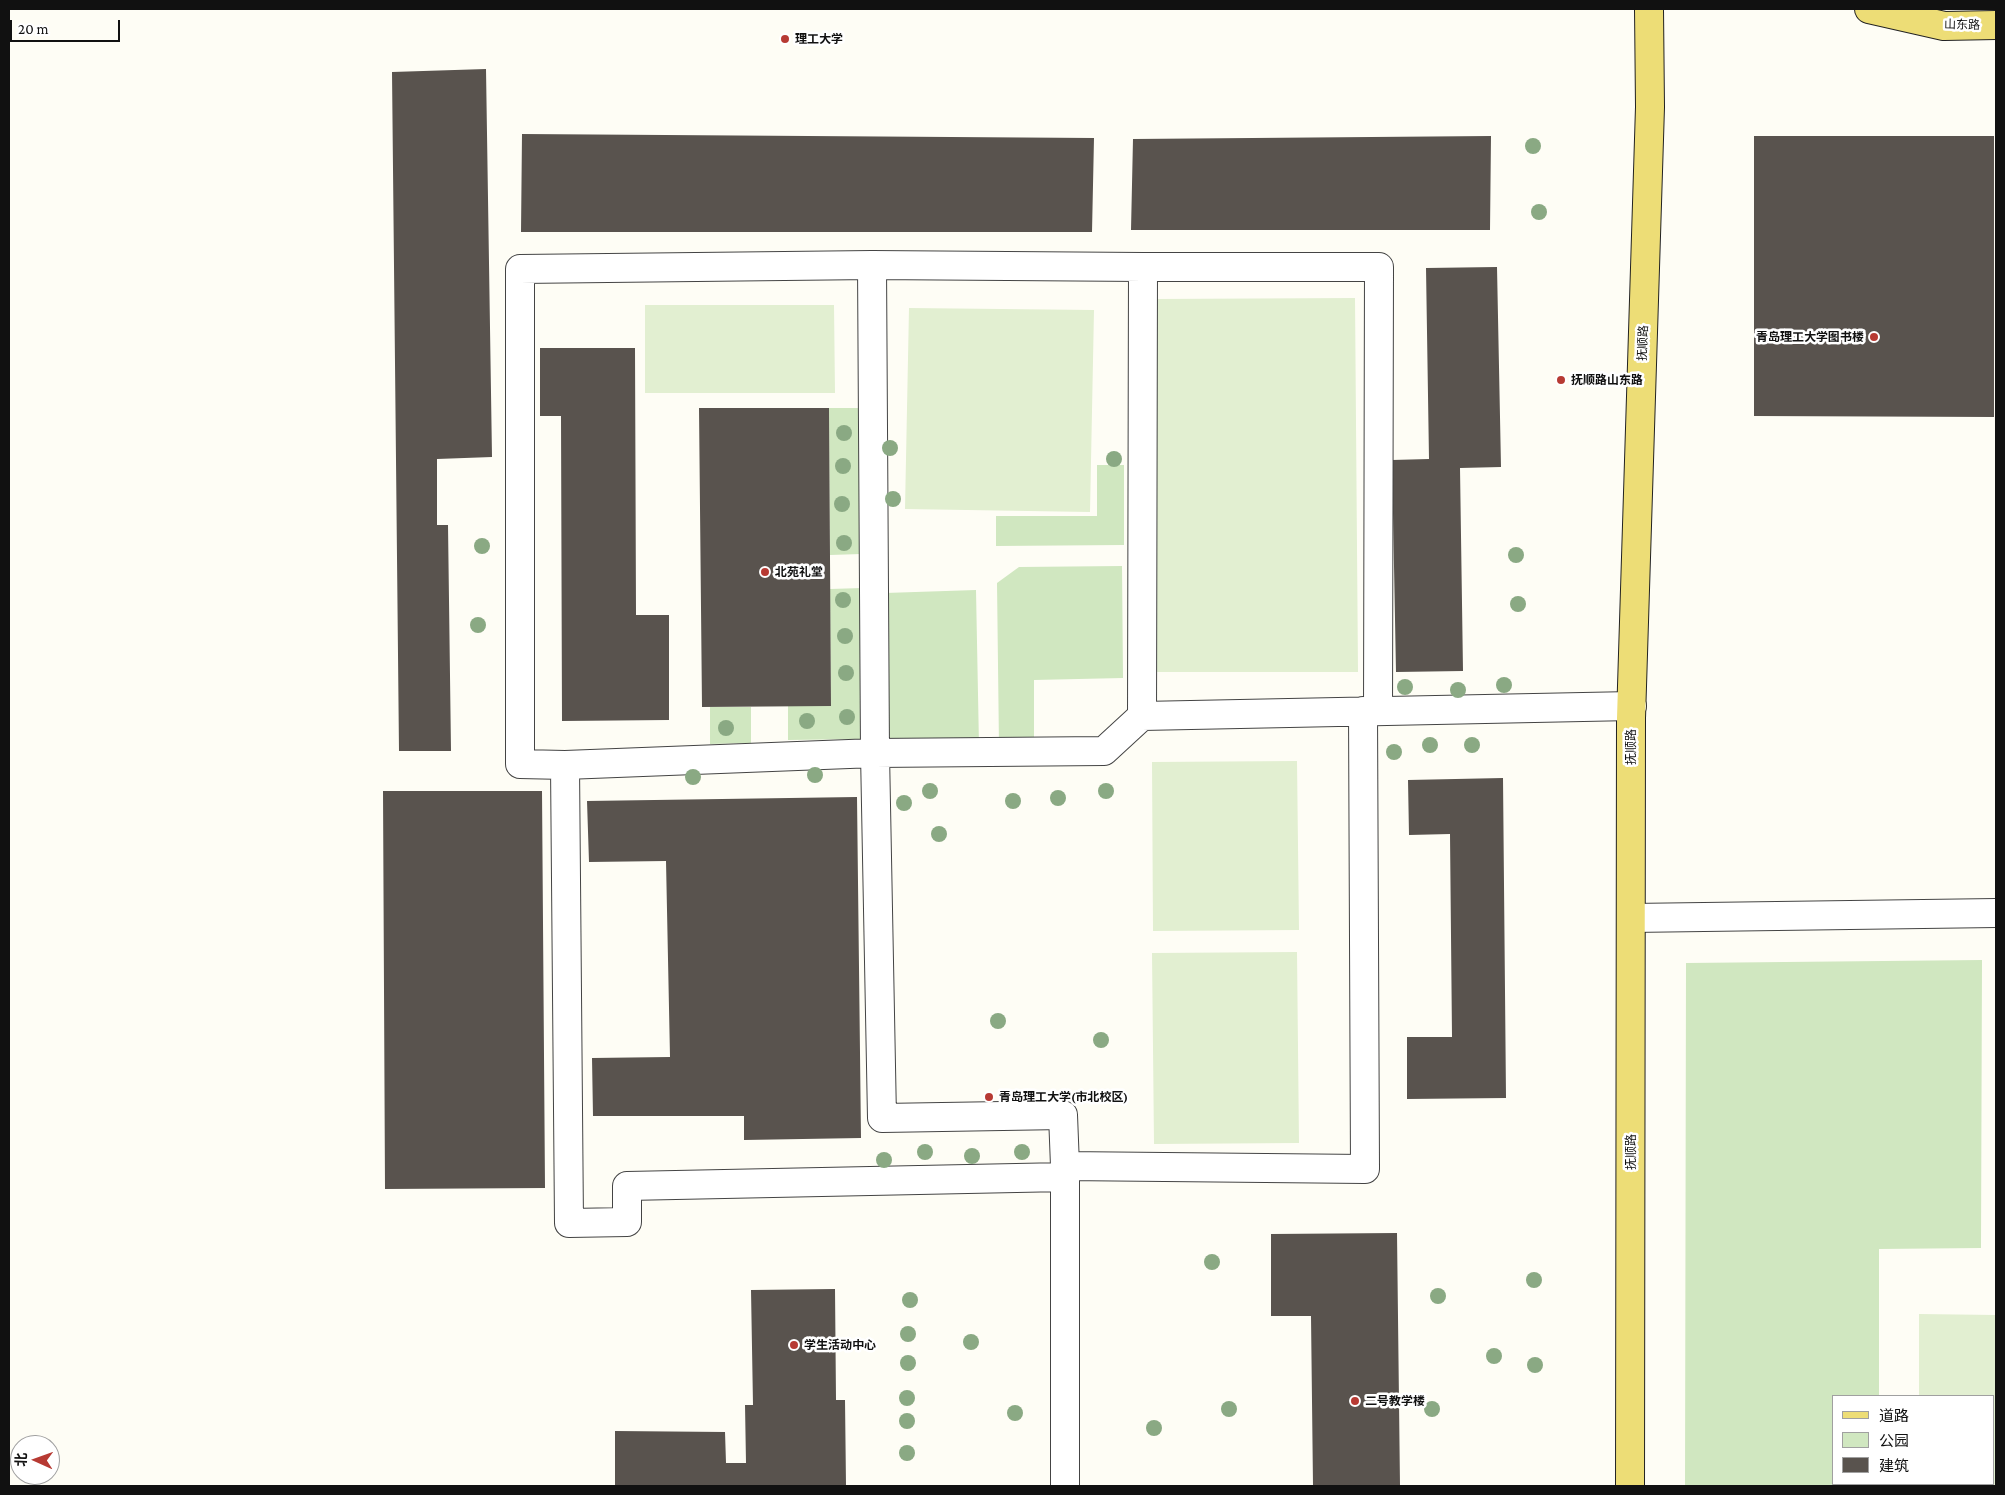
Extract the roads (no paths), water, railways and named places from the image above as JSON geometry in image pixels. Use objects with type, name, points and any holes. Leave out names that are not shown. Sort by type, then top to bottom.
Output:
[{"type":"main road","name":"抚顺路","points":[[1630,1486],[1632,706],[1650,108],[1648,9]]},
{"type":"main road","name":"山东路","points":[[1869,9],[1944,26],[1996,25]]},
{"type":"street","points":[[566,764],[569,1223],[627,1222],[627,1186],[1065,1172],[1365,1168],[1370,711],[1379,267],[872,265],[520,270],[520,764],[875,754],[1104,751],[1142,716],[1370,711],[1601,707],[1632,706]]},
{"type":"street","points":[[872,265],[875,754],[882,1118],[1063,1115],[1065,1172],[1065,1486]]},
{"type":"street","points":[[1142,716],[1143,267]]},
{"type":"street","points":[[1631,918],[1996,913]]},
{"type":"place","name":"理工大学","points":[[785,39]]},
{"type":"place","name":"青岛理工大学图书楼","points":[[1874,337]]},
{"type":"place","name":"抚顺路山东路","points":[[1561,380]]},
{"type":"place","name":"北苑礼堂","points":[[765,572]]},
{"type":"place","name":"青岛理工大学(市北校区)","points":[[989,1097]]},
{"type":"place","name":"学生活动中心","points":[[794,1345]]},
{"type":"place","name":"二号教学楼","points":[[1355,1401]]}]
